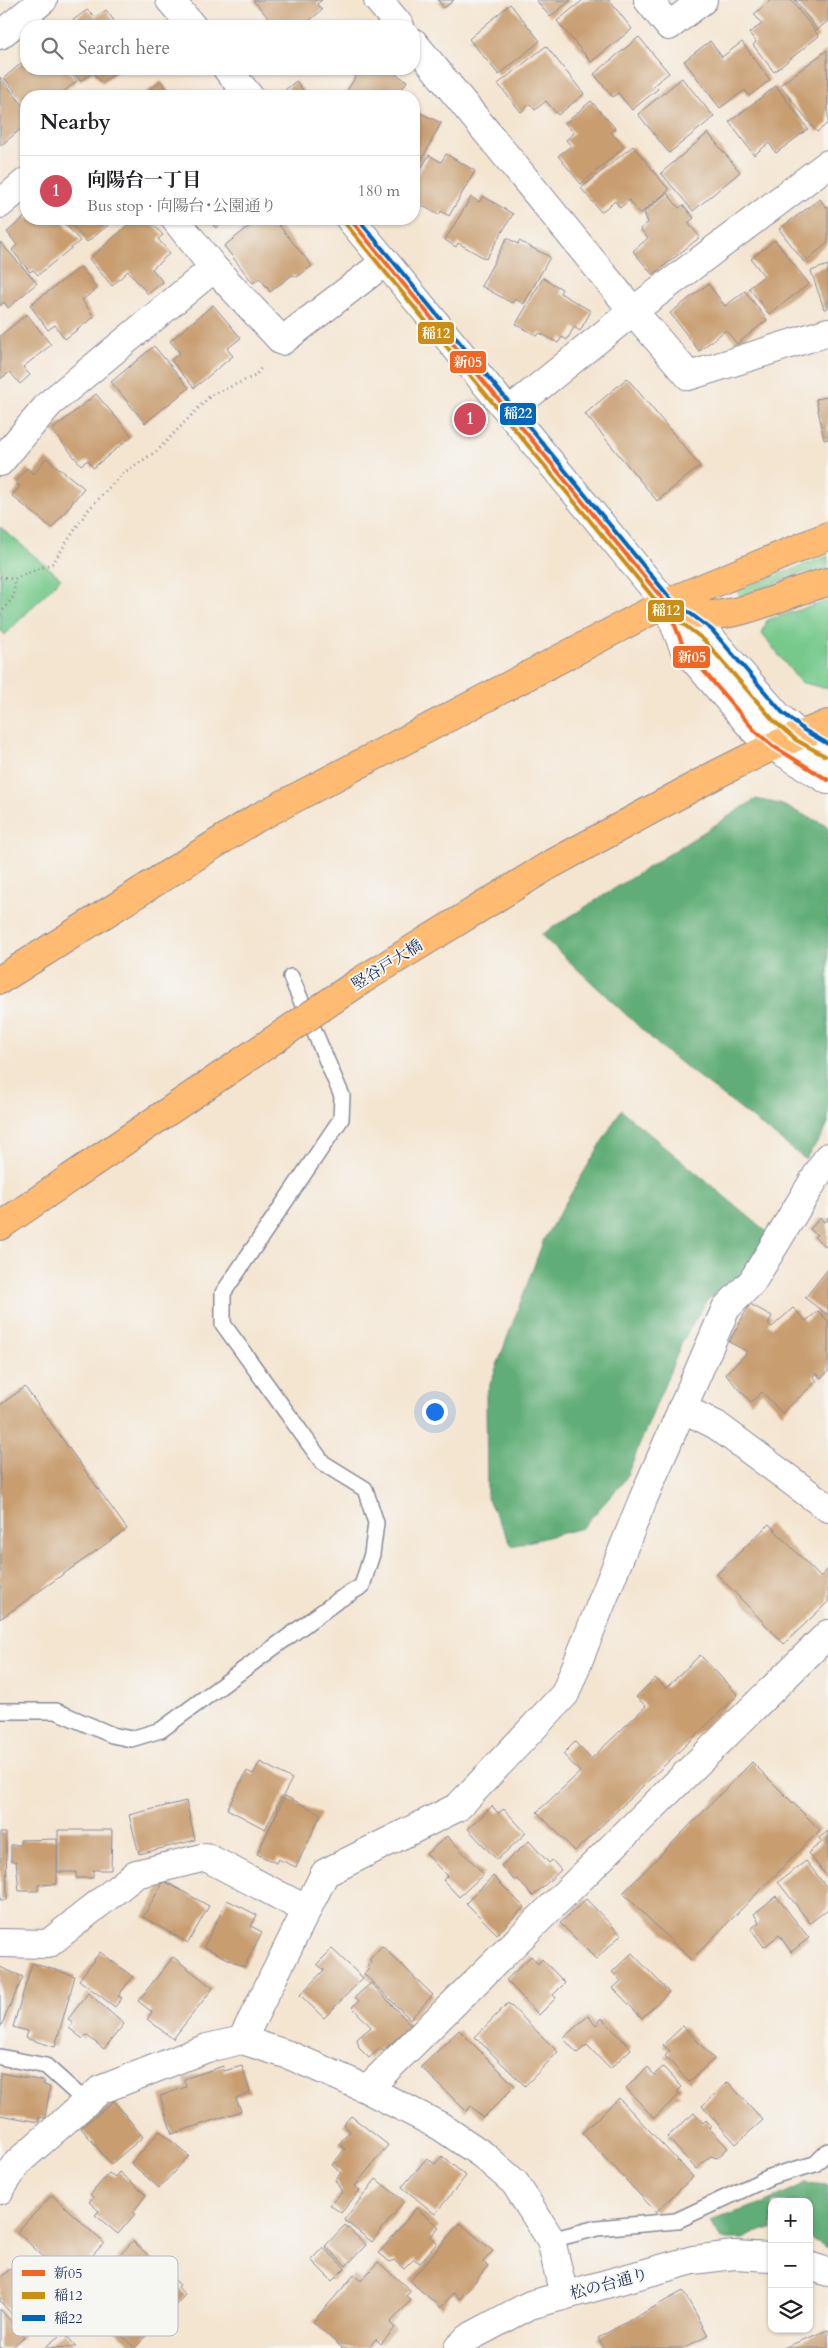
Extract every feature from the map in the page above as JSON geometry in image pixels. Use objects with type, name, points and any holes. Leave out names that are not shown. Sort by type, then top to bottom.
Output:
[{"type":"main road","points":[[0,980],[255,819],[666,603],[828,536]]},
{"type":"main road","points":[[666,603],[697,614],[716,616],[732,613],[828,582]]},
{"type":"main road","name":"竪谷戸大橋","points":[[1,1225],[362,980],[548,866],[729,768],[773,746],[828,724]]},
{"type":"street","points":[[4,25],[42,0]]},
{"type":"street","points":[[170,0],[187,20]]},
{"type":"street","points":[[378,0],[395,20]]},
{"type":"street","points":[[648,0],[669,26],[703,0]]},
{"type":"street","points":[[420,51],[633,311],[689,376],[828,332]]},
{"type":"street","points":[[232,75],[244,90]]},
{"type":"street","points":[[509,411],[633,311],[828,164]]},
{"type":"street","points":[[0,204],[20,187]]},
{"type":"street","points":[[179,225],[214,268],[282,341],[385,262]]},
{"type":"street","points":[[355,225],[666,603],[708,635],[778,716],[800,735],[828,751]]},
{"type":"street","points":[[0,462],[49,404],[214,268]]},
{"type":"street","points":[[666,603],[684,648],[755,731],[773,746],[828,780]]},
{"type":"street","points":[[242,2040],[325,1873],[458,1807],[565,1694],[643,1499],[726,1308],[752,1282],[828,1157]]},
{"type":"street","points":[[682,1408],[716,1425],[828,1508]]},
{"type":"street","points":[[367,2088],[828,1634]]},
{"type":"street","points":[[0,1943],[48,1944],[136,1874],[206,1857],[307,1910]]},
{"type":"street","points":[[0,2190],[18,2162],[100,2090],[207,2048],[242,2040],[289,2055],[367,2088],[440,2126],[483,2155],[515,2183],[552,2240],[564,2296]]},
{"type":"street","name":"松の台通り","points":[[458,2348],[468,2338],[530,2305],[635,2278],[693,2260],[734,2255],[768,2257]]},
{"type":"street","points":[[813,2267],[828,2272]]},
{"type":"lane","points":[[0,1711],[56,1711],[112,1735],[131,1740],[161,1730],[337,1601],[362,1586],[372,1554],[376,1523],[365,1489],[323,1463],[223,1324],[223,1292],[341,1119],[342,1096],[291,976]]},
{"type":"lane","points":[[0,2057],[46,2066],[86,2102]]},
{"type":"lane","points":[[552,2240],[597,2228],[676,2221],[772,2176],[815,2164],[828,2151]]},
{"type":"path","points":[[0,577],[14,579],[53,563],[88,510],[122,474],[157,451],[211,395],[255,376],[282,341]]},
{"type":"path","points":[[0,614],[14,596],[14,579]]},
{"type":"green space","points":[[0,527],[61,578],[5,635],[0,630]]},
{"type":"green space","points":[[828,556],[828,569],[802,573],[740,597],[737,590]]},
{"type":"green space","points":[[828,601],[828,689],[800,682],[762,634],[767,620]]},
{"type":"green space","points":[[756,799],[780,804],[828,826],[828,1123],[822,1136],[805,1159],[665,1051],[541,935]]},
{"type":"green space","points":[[621,1110],[767,1232],[749,1270],[707,1300],[683,1340],[625,1480],[582,1528],[512,1546],[487,1498],[486,1395],[544,1239]]},
{"type":"green space","points":[[806,2183],[828,2185],[828,2248],[813,2239],[813,2198],[774,2198]]},
{"type":"green space","points":[[768,2201],[768,2229],[763,2229],[743,2239],[721,2239],[710,2221]]},
{"type":"building","points":[[253,0],[322,0],[317,4],[322,10],[310,20],[270,20]]},
{"type":"building","points":[[438,0],[454,0],[444,8]]},
{"type":"building","points":[[536,0],[571,0],[550,17]]},
{"type":"building","points":[[583,0],[609,0],[632,29],[591,62],[557,21]]},
{"type":"building","points":[[771,0],[791,0],[819,36],[774,72],[753,45],[756,42],[749,33],[762,24],[754,14]]},
{"type":"building","points":[[795,0],[828,0],[828,21],[817,30]]},
{"type":"building","points":[[510,4],[540,41],[499,75],[469,39]]},
{"type":"building","points":[[87,10],[96,17],[106,10],[114,20],[73,20]]},
{"type":"building","points":[[639,37],[669,73],[654,85],[658,89],[632,110],[618,93],[613,97],[594,74]]},
{"type":"building","points":[[710,41],[722,57],[742,42],[770,80],[749,96],[745,90],[720,108],[684,61]]},
{"type":"building","points":[[546,46],[584,94],[558,115],[546,101],[535,110],[530,104],[521,112],[498,84]]},
{"type":"building","points":[[827,50],[828,123],[817,132],[780,85]]},
{"type":"building","points":[[20,64],[20,75],[72,75],[77,81],[66,90],[20,90],[20,97],[4,78]]},
{"type":"building","points":[[76,75],[89,75],[80,81]]},
{"type":"building","points":[[95,75],[113,75],[102,83]]},
{"type":"building","points":[[356,75],[397,75],[407,81],[402,90],[348,90]]},
{"type":"building","points":[[0,77],[20,102],[20,130],[0,146]]},
{"type":"building","points":[[682,78],[714,117],[669,153],[638,114]]},
{"type":"building","points":[[161,81],[168,90],[149,90]]},
{"type":"building","points":[[296,81],[303,90],[285,90]]},
{"type":"building","points":[[776,86],[808,129],[776,153],[769,143],[754,155],[729,122]]},
{"type":"building","points":[[591,101],[615,128],[611,132],[624,147],[581,184],[558,156],[571,146],[566,140],[574,133],[565,123]]},
{"type":"building","points":[[420,113],[441,123],[420,163]]},
{"type":"building","points":[[708,133],[740,172],[693,211],[661,173]]},
{"type":"building","points":[[633,146],[669,190],[640,214],[629,200],[620,208],[615,201],[601,212],[581,188]]},
{"type":"building","points":[[446,154],[475,171],[449,216],[441,211],[439,215],[420,204],[420,171],[429,155],[441,162]]},
{"type":"building","points":[[667,193],[679,208],[683,205],[694,218],[688,223],[700,237],[653,275],[633,251],[648,238],[640,229],[648,223],[644,212]]},
{"type":"building","points":[[483,196],[513,214],[486,259],[458,243],[456,247],[445,240],[471,197],[479,202]]},
{"type":"building","points":[[820,199],[826,207],[828,206],[828,243],[804,262],[779,229]]},
{"type":"building","points":[[20,221],[20,225],[66,225],[80,241],[38,275],[33,270],[30,272],[12,250],[17,245],[7,232]]},
{"type":"building","points":[[72,225],[108,225],[87,242]]},
{"type":"building","points":[[128,225],[154,225],[163,235],[158,239],[170,253],[152,269],[163,282],[148,294],[128,271],[112,286],[89,259]]},
{"type":"building","points":[[251,225],[279,225],[312,266],[297,277],[292,275],[270,292],[260,278],[253,283],[224,246]]},
{"type":"building","points":[[507,238],[518,244],[519,241],[550,257],[524,304],[515,299],[512,303],[481,286]]},
{"type":"building","points":[[775,240],[809,284],[769,314],[749,288],[764,276],[751,259]]},
{"type":"building","points":[[0,242],[37,283],[8,308],[4,302],[0,306]]},
{"type":"building","points":[[828,265],[828,308],[824,309],[811,271]]},
{"type":"building","points":[[81,267],[97,289],[82,300],[94,317],[65,339],[55,325],[48,330],[30,305]]},
{"type":"building","points":[[543,278],[562,289],[560,293],[591,311],[580,331],[574,327],[567,340],[562,337],[558,343],[540,333],[537,336],[516,324]]},
{"type":"building","points":[[708,284],[725,306],[745,291],[767,320],[737,344],[726,330],[699,351],[670,313]]},
{"type":"building","points":[[213,305],[241,338],[227,349],[233,356],[194,388],[171,360],[180,353],[170,341]]},
{"type":"building","points":[[27,314],[51,345],[23,367],[30,375],[20,384],[10,372],[0,379],[0,336]]},
{"type":"building","points":[[154,346],[189,388],[145,423],[111,382]]},
{"type":"building","points":[[627,378],[700,466],[657,501],[585,414]]},
{"type":"building","points":[[96,394],[132,436],[93,468],[88,460],[81,465],[52,430]]},
{"type":"building","points":[[828,397],[828,439],[824,440],[816,399]]},
{"type":"building","points":[[46,458],[84,488],[52,528],[12,496],[20,486],[15,483],[27,468],[34,474]]},
{"type":"building","points":[[828,1217],[828,1248],[814,1237],[817,1235],[810,1229],[820,1218],[824,1222]]},
{"type":"building","points":[[828,1269],[828,1315],[805,1298]]},
{"type":"building","points":[[750,1304],[772,1316],[768,1324],[772,1327],[793,1308],[806,1321],[818,1311],[828,1321],[828,1372],[821,1378],[816,1373],[813,1376],[817,1381],[782,1413],[762,1392],[751,1402],[725,1374],[748,1352],[729,1342]]},
{"type":"building","points":[[25,1387],[127,1529],[0,1619],[0,1405]]},
{"type":"building","points":[[769,1524],[820,1577],[828,1569],[828,1602],[784,1644],[717,1574]]},
{"type":"building","points":[[700,1655],[738,1695],[575,1851],[537,1812],[580,1772],[563,1754],[575,1742],[591,1759],[646,1706],[636,1697],[655,1678],[666,1688]]},
{"type":"building","points":[[260,1762],[292,1779],[265,1829],[227,1809],[247,1771],[253,1774]]},
{"type":"building","points":[[752,1762],[820,1830],[691,1960],[623,1893]]},
{"type":"building","points":[[285,1796],[321,1814],[296,1867],[278,1859],[276,1863],[257,1854]]},
{"type":"building","points":[[186,1801],[195,1840],[139,1854],[129,1815]]},
{"type":"building","points":[[492,1806],[498,1813],[504,1809],[526,1833],[497,1860],[468,1829]]},
{"type":"building","points":[[58,1830],[112,1830],[111,1870],[93,1870],[93,1878],[76,1878],[76,1872],[58,1872]]},
{"type":"building","points":[[828,1831],[828,1878],[808,1853],[822,1842],[819,1838]]},
{"type":"building","points":[[0,1833],[6,1833],[7,1900],[0,1900]]},
{"type":"building","points":[[447,1836],[484,1874],[459,1897],[443,1880],[447,1876],[426,1854]]},
{"type":"building","points":[[57,1839],[57,1884],[38,1885],[38,1891],[19,1891],[16,1861],[11,1861],[11,1845],[20,1845],[20,1840]]},
{"type":"building","points":[[529,1841],[549,1863],[552,1860],[561,1870],[533,1896],[501,1866]]},
{"type":"building","points":[[806,1861],[828,1889],[828,1909],[810,1923],[778,1882]]},
{"type":"building","points":[[493,1876],[524,1907],[497,1934],[466,1903]]},
{"type":"building","points":[[164,1881],[209,1906],[188,1943],[143,1917]]},
{"type":"building","points":[[776,1896],[809,1938],[791,1952],[779,1935],[764,1947],[751,1929],[759,1922],[754,1914]]},
{"type":"building","points":[[586,1899],[621,1935],[596,1959],[560,1923]]},
{"type":"building","points":[[227,1900],[257,1915],[251,1926],[262,1932],[244,1967],[204,1947]]},
{"type":"building","points":[[382,1946],[433,1995],[410,2019],[364,1974],[370,1968],[367,1965],[371,1963],[370,1959]]},
{"type":"building","points":[[332,1949],[363,1978],[324,2018],[300,1995],[324,1970],[317,1964]]},
{"type":"building","points":[[100,1952],[133,1977],[118,1996],[122,1998],[115,2007],[79,1980]]},
{"type":"building","points":[[632,1953],[669,1992],[642,2018],[613,1988],[621,1981],[612,1972]]},
{"type":"building","points":[[531,1956],[538,1964],[542,1959],[565,1983],[553,1995],[556,1998],[539,2015],[506,1980]]},
{"type":"building","points":[[173,1957],[213,1988],[173,2039],[147,2019],[152,2012],[138,2001]]},
{"type":"building","points":[[32,1963],[75,1976],[55,2047],[25,2038],[27,2031],[13,2027]]},
{"type":"building","points":[[0,1967],[23,1977],[0,2028]]},
{"type":"building","points":[[371,1983],[411,2025],[383,2051],[380,2048],[369,2058],[359,2048],[357,2039],[371,2027],[352,2007],[359,2001],[355,1997]]},
{"type":"building","points":[[88,1993],[124,2024],[104,2049],[86,2035],[83,2039],[69,2028],[73,2023],[68,2019]]},
{"type":"building","points":[[508,2003],[558,2052],[525,2086],[475,2037]]},
{"type":"building","points":[[588,2016],[596,2025],[602,2018],[631,2049],[610,2069],[587,2045],[577,2053],[563,2038]]},
{"type":"building","points":[[683,2026],[714,2059],[689,2082],[665,2056],[670,2051],[663,2045]]},
{"type":"building","points":[[459,2030],[515,2086],[483,2118],[471,2106],[466,2111],[421,2067]]},
{"type":"building","points":[[223,2066],[224,2071],[242,2066],[250,2092],[236,2098],[241,2111],[172,2134],[160,2096],[186,2087],[184,2079]]},
{"type":"building","points":[[648,2067],[654,2075],[663,2067],[682,2087],[677,2092],[680,2094],[654,2118],[626,2088]]},
{"type":"building","points":[[0,2073],[44,2081],[44,2085],[50,2087],[45,2118],[39,2117],[39,2122],[0,2115]]},
{"type":"building","points":[[728,2082],[763,2120],[736,2144],[702,2106]]},
{"type":"building","points":[[619,2098],[693,2177],[656,2212],[582,2133]]},
{"type":"building","points":[[114,2101],[143,2137],[111,2164],[81,2128]]},
{"type":"building","points":[[694,2113],[703,2123],[706,2120],[711,2126],[709,2128],[728,2148],[717,2158],[711,2156],[696,2169],[667,2137]]},
{"type":"building","points":[[351,2116],[388,2145],[355,2186],[360,2190],[341,2213],[330,2205],[342,2192],[335,2180],[341,2173],[332,2165],[345,2149],[339,2144],[350,2131],[343,2125]]},
{"type":"building","points":[[160,2131],[189,2156],[159,2188],[131,2163]]},
{"type":"building","points":[[442,2156],[466,2176],[435,2214],[402,2187],[427,2158],[435,2164]]},
{"type":"building","points":[[119,2172],[146,2195],[133,2212],[135,2214],[118,2234],[95,2215],[99,2211],[89,2202],[93,2197],[90,2195],[109,2173],[115,2177]]},
{"type":"building","points":[[376,2179],[404,2201],[372,2242],[344,2220]]},
{"type":"building","points":[[52,2195],[104,2243],[92,2256],[43,2256],[17,2232]]},
{"type":"building","points":[[416,2208],[439,2227],[430,2237],[437,2243],[420,2263],[414,2259],[404,2269],[394,2260],[390,2262],[379,2253]]},
{"type":"building","points":[[460,2223],[493,2251],[483,2262],[488,2266],[460,2299],[453,2293],[441,2308],[410,2281]]},
{"type":"building","points":[[345,2225],[366,2245],[346,2266],[325,2246]]},
{"type":"building","points":[[133,2241],[149,2256],[119,2256]]},
{"type":"building","points":[[323,2247],[345,2268],[332,2281],[311,2260]]},
{"type":"building","points":[[378,2262],[411,2291],[406,2296],[411,2300],[390,2323],[395,2328],[381,2344],[376,2339],[368,2348],[342,2348],[313,2322],[354,2275],[361,2281]]},
{"type":"building","points":[[10,2269],[12,2271],[12,2315],[0,2301],[0,2278]]},
{"type":"building","points":[[178,2287],[185,2295],[178,2302]]},
{"type":"building","points":[[683,2291],[708,2335],[685,2348],[604,2348],[598,2338]]},
{"type":"building","points":[[0,2309],[12,2323],[12,2336],[24,2337],[11,2348],[0,2348]]},
{"type":"building","points":[[828,2330],[828,2348],[783,2348]]},
{"type":"building","points":[[59,2336],[67,2336],[76,2347],[44,2348]]},
{"type":"building","points":[[122,2336],[146,2336],[135,2348]]},
{"type":"transit line","name":"稲12","points":[[347,225],[661,607],[704,640],[774,721],[796,740],[825,756]]},
{"type":"transit line","name":"新05","points":[[355,225],[666,603],[684,648],[755,731],[773,746],[828,780]]},
{"type":"transit line","name":"稲22","points":[[363,225],[670,598],[712,630],[782,712],[804,730],[828,744]]},
{"type":"place","name":"向陽台一丁目","points":[[470,419]]}]
